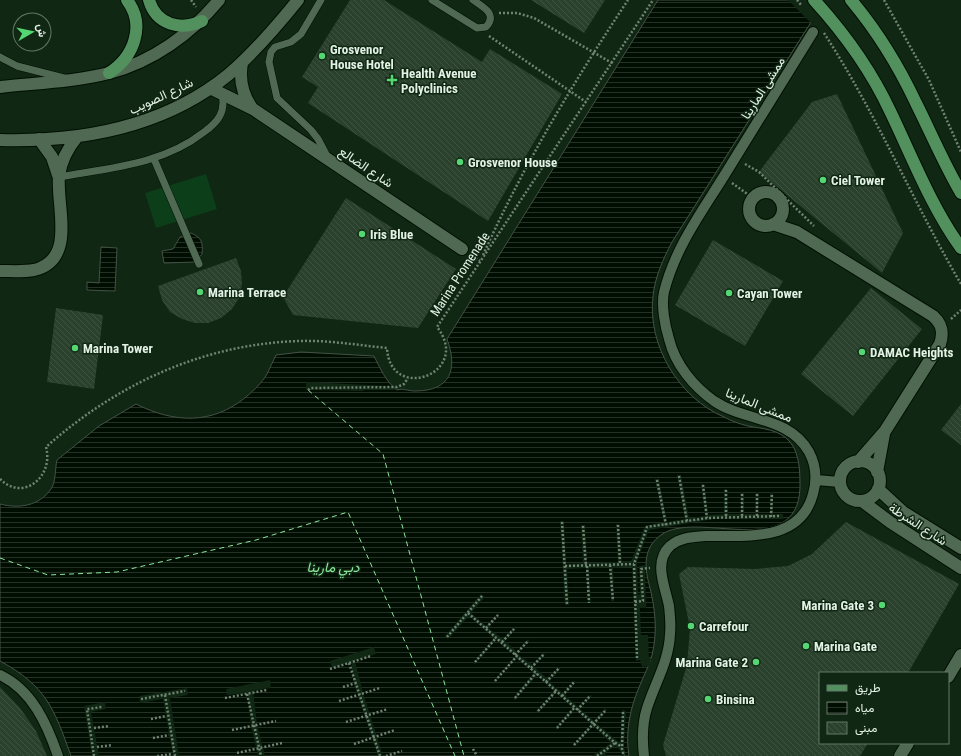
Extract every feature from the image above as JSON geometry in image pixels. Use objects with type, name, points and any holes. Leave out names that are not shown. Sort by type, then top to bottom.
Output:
[{"type":"main road","points":[[109,73],[127,58],[136,37],[134,13],[127,0]]},
{"type":"main road","points":[[149,0],[158,16],[171,24],[186,26],[202,21]]},
{"type":"main road","points":[[814,0],[844,36],[877,86],[941,217],[961,248]]},
{"type":"main road","points":[[851,0],[872,28],[903,77],[939,152],[961,193]]},
{"type":"street","points":[[0,87],[71,80],[109,73],[129,66],[167,46],[202,21],[219,0]]},
{"type":"street","name":"شارع الصويب","points":[[0,140],[77,137],[114,130],[149,119],[210,88],[242,63],[298,0]]},
{"type":"street","name":"ممشى المارينا","points":[[660,567],[662,558],[668,548],[686,537],[781,532],[794,524],[804,512],[813,497],[816,480],[813,460],[803,442],[788,428],[741,413],[715,401],[688,377],[672,349],[666,328],[663,294],[675,260],[691,226],[818,32]]},
{"type":"street","name":"شارع الضالع","points":[[242,63],[240,71],[242,87],[244,95],[253,109]]},
{"type":"street","name":"شارع الضالع","points":[[210,88],[253,109],[462,249]]},
{"type":"street","points":[[0,271],[35,270],[51,261],[56,254],[62,237],[59,177],[64,156],[77,137]]},
{"type":"street","points":[[39,139],[52,157],[59,177]]},
{"type":"street","points":[[797,232],[782,211],[780,201],[772,194],[762,193],[753,198],[749,209],[752,220],[762,225],[773,224],[797,232],[933,316],[942,328],[940,344],[885,431],[858,462],[847,466],[841,476],[840,482],[845,494],[849,498],[862,501],[873,496],[878,489],[879,478],[877,472],[869,464],[858,462]]},
{"type":"street","points":[[773,224],[777,221],[782,211]]},
{"type":"street","points":[[877,472],[885,431]]},
{"type":"street","points":[[816,480],[840,482]]},
{"type":"street","name":"شارع الشرطة","points":[[878,489],[903,512],[961,548]]},
{"type":"street","name":"شارع الشرطة","points":[[862,501],[890,522],[961,568]]},
{"type":"street","points":[[644,756],[642,734],[647,709],[664,663],[670,638],[669,609],[660,567]]},
{"type":"street","points":[[949,675],[961,655]]},
{"type":"street","points":[[0,675],[12,680],[44,718],[58,756]]},
{"type":"street","points":[[900,756],[907,744]]},
{"type":"lane","points":[[321,0],[301,34],[291,42],[275,47],[271,52],[269,62],[276,98],[311,130],[318,139],[329,160]]},
{"type":"lane","points":[[432,0],[477,28],[486,27],[491,19],[491,14],[488,10],[473,0]]},
{"type":"lane","points":[[0,56],[17,66],[71,80]]},
{"type":"lane","points":[[59,177],[138,164],[154,159],[186,145],[214,124],[223,110],[222,94]]},
{"type":"lane","points":[[154,159],[199,264]]},
{"type":"path","points":[[480,262],[521,174],[569,90],[628,0]]},
{"type":"path","name":"Marina Promenade","points":[[408,378],[424,378],[438,370],[442,364],[446,349],[442,334],[437,327],[653,0]]},
{"type":"path","points":[[797,0],[806,11]]},
{"type":"path","points":[[884,0],[929,80],[961,152]]},
{"type":"path","points":[[491,14],[508,12],[526,15],[612,63]]},
{"type":"path","points":[[477,28],[586,102]]},
{"type":"path","points":[[818,32],[867,104],[922,217],[961,284]]},
{"type":"path","points":[[723,177],[753,198]]},
{"type":"path","points":[[0,479],[9,485],[16,487],[31,485],[43,476],[46,469],[48,462],[46,447],[94,408],[169,368],[220,352],[273,342],[300,341],[386,348],[392,367],[397,372],[408,378],[404,384],[397,387],[311,388],[308,390]]},
{"type":"path","points":[[679,476],[687,521]]},
{"type":"path","points":[[657,480],[666,525]]},
{"type":"path","points":[[703,485],[707,518]]},
{"type":"path","points":[[726,490],[726,517]]},
{"type":"path","points":[[757,493],[757,516]]},
{"type":"path","points":[[771,516],[772,493]]},
{"type":"path","points":[[742,494],[742,516]]},
{"type":"path","points":[[562,522],[567,604]]},
{"type":"path","points":[[618,525],[620,564]]},
{"type":"path","points":[[583,526],[589,603]]},
{"type":"path","points":[[565,566],[634,564]]},
{"type":"path","points":[[610,565],[612,600]]},
{"type":"path","points":[[635,602],[643,601],[641,569],[660,567]]},
{"type":"path","points":[[447,637],[482,596]]},
{"type":"path","points":[[468,613],[593,724],[615,743],[622,747]]},
{"type":"path","points":[[486,628],[498,615]]},
{"type":"path","points":[[502,642],[514,629]]},
{"type":"path","points":[[475,662],[496,638]]},
{"type":"path","points":[[495,681],[528,641]]},
{"type":"path","points":[[530,668],[544,654]]},
{"type":"path","points":[[330,669],[371,656]]},
{"type":"path","points":[[349,663],[380,756]]},
{"type":"path","points":[[546,682],[560,668]]},
{"type":"path","points":[[515,698],[536,674]]},
{"type":"path","points":[[562,696],[574,682]]},
{"type":"path","points":[[343,687],[356,683]]},
{"type":"path","points":[[339,701],[380,688]]},
{"type":"path","points":[[226,698],[267,690]]},
{"type":"path","points":[[141,699],[184,691]]},
{"type":"path","points":[[538,711],[556,691]]},
{"type":"path","points":[[247,694],[261,756]]},
{"type":"path","points":[[157,756],[174,755],[165,695]]},
{"type":"path","points":[[557,728],[590,696]]},
{"type":"path","points":[[94,756],[87,710],[102,707]]},
{"type":"path","points":[[346,722],[388,709]]},
{"type":"path","points":[[574,745],[606,710]]},
{"type":"path","points":[[623,712],[622,747],[624,756]]},
{"type":"path","points":[[151,719],[166,716]]},
{"type":"path","points":[[232,730],[276,720]]},
{"type":"path","points":[[94,728],[109,726]]},
{"type":"path","points":[[354,744],[395,730]]},
{"type":"path","points":[[153,738],[169,734]]},
{"type":"path","points":[[237,753],[282,743]]},
{"type":"path","points":[[597,756],[602,754],[615,743]]},
{"type":"path","points":[[97,747],[112,745]]},
{"type":"path","points":[[473,749],[477,756]]},
{"type":"path","points":[[386,756],[402,751]]},
{"type":"green space","points":[[206,174],[217,209],[156,228],[145,193]]},
{"type":"water","name":"دبي مارينا","points":[[658,0],[825,0],[672,242],[660,268],[653,296],[652,314],[655,333],[661,351],[669,368],[693,397],[708,408],[727,418],[748,426],[776,432],[781,434],[790,442],[796,452],[799,464],[800,488],[795,510],[782,523],[764,529],[742,530],[697,527],[677,529],[661,535],[651,545],[648,551],[646,570],[653,601],[655,637],[651,659],[636,694],[629,720],[629,756],[71,756],[53,711],[38,689],[16,670],[0,661],[0,504],[21,506],[35,503],[41,499],[53,486],[57,460],[99,426],[136,404],[164,415],[179,418],[206,417],[220,413],[233,406],[246,397],[260,384],[267,374],[276,355],[301,352],[374,356],[386,379],[397,390],[427,390],[437,387],[444,382],[449,376],[452,360],[447,339]]},
{"type":"water","points":[[191,233],[198,237],[202,243],[202,254],[195,262],[164,263],[162,251],[173,249],[180,237]]},
{"type":"water","points":[[101,247],[117,248],[115,291],[87,290],[87,282],[99,283]]},
{"type":"pier","points":[[788,0],[827,0],[812,24]]},
{"type":"pier","points":[[306,382],[391,386],[397,390],[306,390]]},
{"type":"pier","points":[[677,475],[681,475],[689,518],[705,516],[701,484],[704,484],[708,515],[724,514],[724,489],[727,489],[728,514],[741,514],[741,492],[744,493],[744,514],[755,514],[756,492],[759,492],[758,514],[770,514],[770,492],[773,492],[773,514],[783,514],[783,519],[714,519],[649,530],[637,561],[638,595],[640,594],[639,566],[645,565],[646,608],[640,608],[641,635],[648,635],[649,658],[651,659],[649,666],[642,667],[640,660],[636,661],[632,567],[613,568],[614,601],[611,601],[609,567],[589,568],[591,603],[588,603],[586,568],[567,569],[569,605],[565,605],[560,521],[564,521],[566,564],[583,563],[581,525],[585,525],[587,563],[618,562],[616,524],[619,524],[622,561],[631,561],[645,526],[664,522],[655,479],[659,479],[667,522],[685,519]]},
{"type":"pier","points":[[481,594],[485,597],[471,613],[486,626],[498,613],[499,615],[488,628],[503,639],[514,627],[516,629],[505,641],[517,652],[528,639],[529,641],[518,654],[532,665],[543,653],[545,654],[534,667],[548,679],[559,667],[561,668],[549,682],[563,693],[574,681],[576,682],[565,695],[578,707],[590,695],[592,696],[580,709],[594,721],[605,708],[607,710],[596,723],[620,743],[622,710],[626,711],[624,746],[626,756],[622,756],[620,750],[615,746],[605,753],[607,756],[592,756],[611,743],[593,726],[575,746],[573,745],[591,724],[575,709],[557,729],[555,728],[573,708],[556,693],[538,713],[536,711],[554,691],[537,675],[515,700],[513,698],[534,673],[516,658],[495,682],[494,681],[515,656],[496,640],[475,664],[473,663],[494,638],[469,616],[448,639],[445,636]]},
{"type":"pier","points":[[374,647],[376,654],[355,661],[363,693],[383,756],[378,756],[354,684],[351,662],[332,668],[330,661]]},
{"type":"pier","points":[[270,680],[271,688],[253,691],[257,724],[265,756],[258,756],[251,726],[247,693],[227,695],[226,689]]},
{"type":"pier","points":[[187,688],[188,695],[170,698],[179,756],[173,756],[163,699],[140,703],[139,696]]},
{"type":"pier","points":[[105,702],[106,709],[91,712],[99,756],[92,756],[84,706]]},
{"type":"building","name":"Grosvenor House","points":[[350,0],[384,0],[482,62],[490,49],[562,94],[488,221],[308,103],[318,87],[302,77]]},
{"type":"building","points":[[531,0],[605,0],[584,33]]},
{"type":"building","name":"Ciel Tower","points":[[837,94],[903,233],[882,273],[759,172],[812,102]]},
{"type":"building","name":"Iris Blue","points":[[346,198],[456,269],[418,328],[293,315],[283,297]]},
{"type":"building","name":"Cayan Tower","points":[[713,240],[783,281],[745,346],[675,305]]},
{"type":"building","name":"Marina Terrace","points":[[236,258],[241,271],[242,284],[239,298],[232,309],[221,318],[208,323],[195,323],[182,319],[170,312],[162,300],[158,286]]},
{"type":"building","name":"DAMAC Heights","points":[[871,288],[922,329],[853,416],[801,374]]},
{"type":"building","name":"Marina Tower","points":[[56,308],[103,315],[94,389],[47,382]]},
{"type":"building","points":[[961,404],[961,445],[941,430]]},
{"type":"building","name":"Marina Gate","points":[[846,522],[959,584],[909,672],[819,672],[819,744],[867,744],[860,756],[666,756],[663,745],[687,665],[690,628],[679,574],[688,567],[755,569],[788,566],[812,554]]},
{"type":"building","points":[[0,687],[20,708],[36,731],[47,756],[0,756]]},
{"type":"ferry route","points":[[308,390],[383,454],[464,756]]},
{"type":"ferry route","points":[[0,558],[48,575],[117,572],[256,540],[348,512],[455,756]]},
{"type":"place","name":"Grosvenor House Hotel","points":[[322,56]]},
{"type":"place","name":"Health Avenue Polyclinics","points":[[392,80]]},
{"type":"place","name":"Grosvenor House","points":[[460,162]]},
{"type":"place","name":"Ciel Tower","points":[[823,180]]},
{"type":"place","name":"Iris Blue","points":[[362,234]]},
{"type":"place","name":"Marina Terrace","points":[[200,292]]},
{"type":"place","name":"Cayan Tower","points":[[729,293]]},
{"type":"place","name":"Marina Tower","points":[[75,348]]},
{"type":"place","name":"DAMAC Heights","points":[[862,352]]},
{"type":"place","name":"Marina Gate 3","points":[[882,605]]},
{"type":"place","name":"Carrefour","points":[[691,626]]},
{"type":"place","name":"Marina Gate","points":[[806,646]]},
{"type":"place","name":"Marina Gate 2","points":[[756,662]]},
{"type":"place","name":"Binsina","points":[[708,699]]}]
